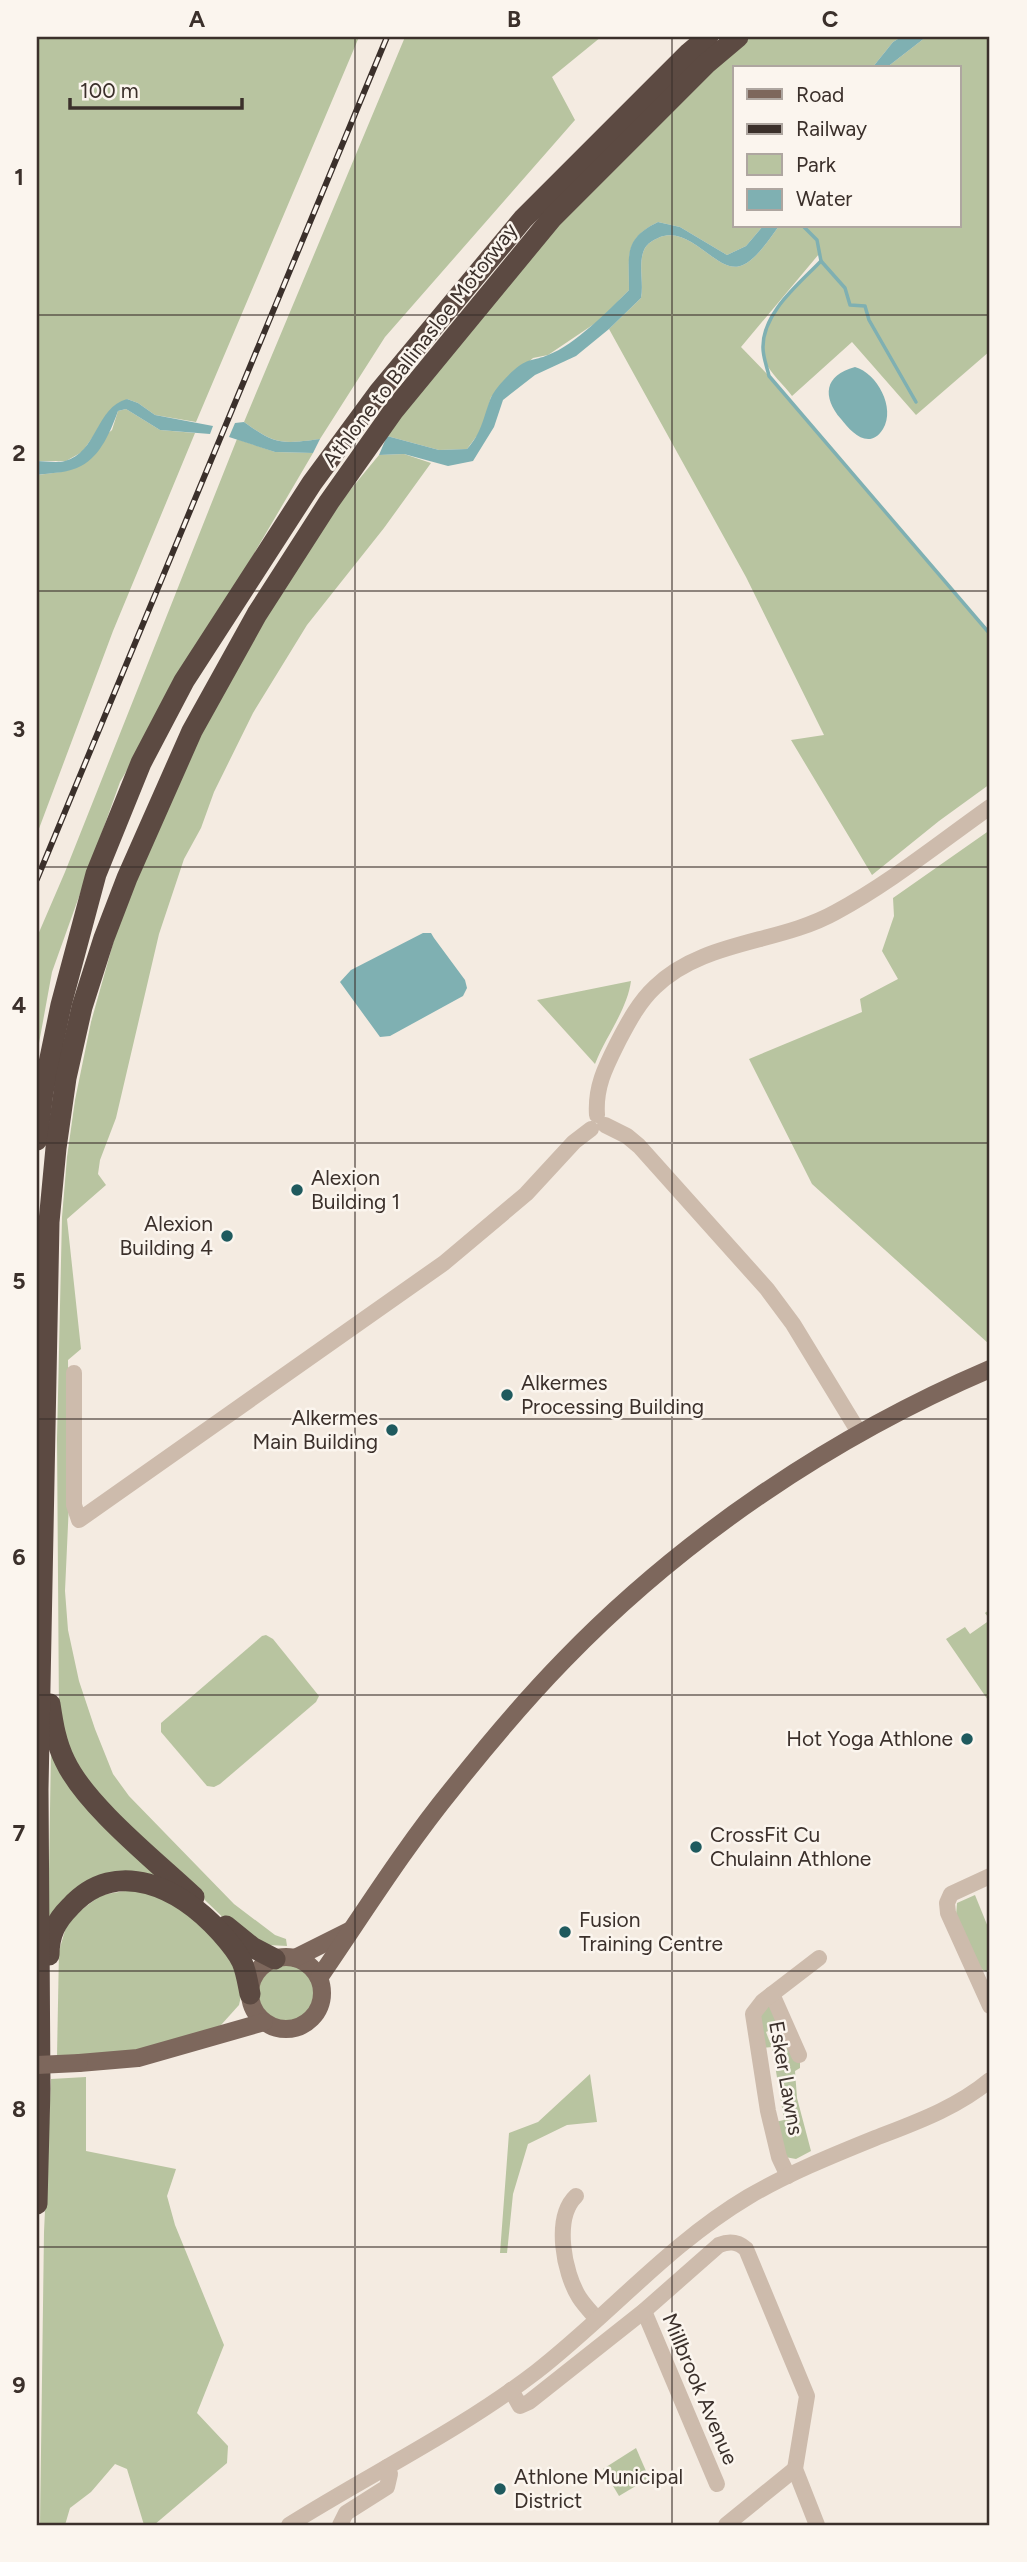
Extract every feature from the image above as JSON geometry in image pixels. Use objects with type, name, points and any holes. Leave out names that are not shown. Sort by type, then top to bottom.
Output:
[{"type":"highway","name":"Athlone to Ballinasloe Motorway","points":[[37,1140],[43,1093],[61,1005],[96,874],[141,763],[184,681],[312,483],[379,392],[523,219],[708,37]]},
{"type":"highway","name":"Athlone to Ballinasloe Motorway","points":[[40,2088],[38,1789],[49,1222],[55,1148],[66,1078],[82,1007],[108,926],[155,811],[192,731],[257,614],[328,502],[394,410],[552,218],[706,64],[738,37]]},
{"type":"highway","points":[[42,1647],[54,1730],[59,1749],[73,1776],[114,1822],[215,1917],[252,1947],[285,1958]]},
{"type":"highway","points":[[37,2204],[40,2088],[50,2034],[49,1948],[52,1931],[57,1922],[82,1894],[100,1885],[119,1881],[155,1886],[192,1905],[230,1943],[243,1963],[250,1997]]},
{"type":"main road","points":[[319,1978],[349,1931],[451,1789],[566,1658],[628,1600],[699,1541],[782,1482],[860,1434],[990,1369]]},
{"type":"main road","points":[[285,1958],[306,1963],[319,1978],[321,1995],[319,2007],[309,2020],[290,2029],[264,2022],[253,2008],[251,1984],[257,1971],[285,1958],[349,1931]]},
{"type":"main road","points":[[215,2035],[234,2020],[250,1997]]},
{"type":"main road","points":[[37,2065],[138,2058],[264,2022]]},
{"type":"street","points":[[598,1123],[596,1092],[608,1060],[640,1004],[672,973],[707,955],[769,938],[834,914],[893,877],[990,807]]},
{"type":"street","points":[[74,1373],[74,1505],[79,1520],[444,1263],[526,1194],[574,1142],[598,1123]]},
{"type":"street","points":[[598,1123],[627,1136],[639,1146],[767,1289],[793,1324],[860,1434]]},
{"type":"street","points":[[990,1876],[951,1894],[947,1903],[948,1913],[985,1980],[990,2006]]},
{"type":"street","name":"Esker Lawns","points":[[788,2176],[773,2133],[752,2018],[755,2008],[819,1958]]},
{"type":"street","name":"Esker Lawns","points":[[772,1994],[799,2055]]},
{"type":"street","name":"Esker Lawns","points":[[771,2034],[788,2028]]},
{"type":"street","points":[[289,2525],[511,2390],[538,2370],[700,2230],[749,2197],[788,2176],[943,2111],[990,2080]]},
{"type":"street","points":[[576,2196],[565,2211],[562,2231],[570,2278],[579,2297],[597,2319]]},
{"type":"street","name":"Millbrook Avenue","points":[[511,2390],[520,2406],[529,2402],[644,2311],[719,2245],[729,2241],[746,2249],[807,2396],[795,2469]]},
{"type":"street","name":"Millbrook Avenue","points":[[644,2311],[717,2484]]},
{"type":"street","points":[[340,2525],[346,2513],[387,2487],[390,2474],[387,2467]]},
{"type":"street","points":[[726,2525],[795,2469],[817,2525]]},
{"type":"green space","points":[[37,37],[359,37],[196,422],[155,415],[127,399],[97,431],[82,452],[66,461],[37,461]]},
{"type":"green space","points":[[405,37],[601,37],[552,77],[575,120],[385,337],[320,439],[288,442],[272,439],[244,422]]},
{"type":"green space","points":[[749,37],[901,37],[893,42],[874,66],[733,66],[733,228],[761,228],[746,246],[727,255],[680,227],[658,222],[639,235],[631,249],[629,290],[600,320],[548,355],[533,358],[491,397],[482,429],[467,449],[439,450],[387,436],[562,219],[699,82]]},
{"type":"green space","points":[[926,37],[990,37],[990,351],[916,415],[852,342],[792,396],[765,361],[762,347],[771,320],[790,293],[821,261],[819,254],[741,347],[769,376],[990,634],[990,784],[872,875],[791,740],[824,735],[746,577],[609,329],[641,298],[642,255],[647,245],[660,237],[672,235],[683,238],[724,264],[734,267],[754,258],[778,228],[960,228],[960,66],[889,66]]},
{"type":"green space","points":[[126,409],[160,430],[195,433],[113,631],[37,834],[37,475],[61,472],[112,430],[118,411]]},
{"type":"green space","points":[[237,439],[275,452],[313,453],[120,782],[52,972],[37,1054],[37,937]]},
{"type":"green space","points":[[404,454],[431,463],[384,528],[307,625],[253,713],[214,792],[201,828],[184,859],[159,934],[116,1118],[100,1160],[98,1174],[106,1185],[67,1219],[81,1349],[68,1360],[69,1503],[65,1591],[68,1630],[79,1681],[113,1774],[129,1796],[234,1904],[275,1935],[286,1939],[287,1946],[268,1945],[237,1931],[123,1821],[74,1765],[59,1714],[57,1439],[62,1217],[67,1157],[75,1100],[91,1022],[121,915],[174,787],[241,657],[327,518],[379,455]]},
{"type":"green space","points":[[990,830],[989,1344],[812,1184],[749,1059],[862,1012],[860,999],[898,979],[882,951],[894,916],[893,898]]},
{"type":"green space","points":[[631,981],[621,1013],[595,1064],[537,1000]]},
{"type":"green space","points":[[990,1620],[990,1703],[946,1639],[965,1627],[970,1634]]},
{"type":"green space","points":[[266,1635],[273,1639],[319,1696],[316,1702],[220,1784],[207,1786],[161,1732],[161,1723]]},
{"type":"green space","points":[[51,1749],[169,1880],[126,1875],[48,1930]]},
{"type":"green space","points":[[143,1888],[188,1912],[231,1957],[242,1992],[239,2005],[221,2025],[203,2034],[148,2050],[57,2056],[59,1951],[66,1927],[76,1914],[101,1895]]},
{"type":"green space","points":[[975,1895],[990,1932],[990,1968],[987,1972],[981,1969],[956,1916],[957,1903]]},
{"type":"green space","points":[[281,1963],[293,1963],[308,1971],[316,1986],[316,1998],[308,2013],[293,2021],[281,2021],[266,2013],[258,1998],[258,1986],[266,1971]]},
{"type":"green space","points":[[769,2004],[778,2026],[766,2032],[769,2040],[783,2037],[800,2061],[800,2068],[795,2071],[797,2098],[811,2151],[796,2159],[785,2157],[775,2122],[784,2120],[772,2047],[762,2048],[758,2016]]},
{"type":"green space","points":[[590,2074],[597,2122],[567,2125],[528,2144],[513,2194],[507,2253],[500,2253],[509,2133],[538,2122]]},
{"type":"green space","points":[[86,2077],[86,2151],[176,2169],[167,2196],[175,2225],[224,2345],[197,2413],[228,2446],[227,2463],[154,2525],[144,2525],[127,2469],[115,2464],[91,2492],[70,2508],[65,2525],[40,2525],[44,2232],[51,2079]]},
{"type":"green space","points":[[636,2448],[649,2478],[619,2496],[603,2469]]},
{"type":"water","points":[[901,37],[926,37],[889,66],[874,66],[893,42]]},
{"type":"water","points":[[658,222],[680,227],[727,255],[746,246],[761,228],[778,228],[754,258],[734,267],[724,264],[683,238],[672,235],[651,242],[642,255],[641,298],[576,356],[535,375],[503,400],[494,427],[473,461],[448,466],[404,454],[379,455],[387,436],[439,450],[467,449],[479,432],[492,396],[511,373],[523,363],[548,355],[569,343],[629,290],[630,249],[647,228]]},
{"type":"water","points":[[855,367],[870,376],[886,402],[883,429],[872,439],[860,437],[850,429],[835,411],[829,395],[829,388],[837,375]]},
{"type":"water","points":[[127,399],[155,415],[213,426],[210,434],[160,430],[126,409],[118,411],[104,442],[88,462],[71,470],[37,475],[37,461],[62,462],[76,456],[91,440],[109,411]]},
{"type":"water","points":[[244,422],[264,435],[280,441],[320,439],[313,453],[275,452],[229,437],[235,423]]},
{"type":"water","points":[[423,933],[431,933],[465,980],[467,988],[463,996],[390,1036],[380,1037],[340,982],[351,970]]},
{"type":"waterway","points":[[805,228],[817,240],[821,261],[783,300],[769,323],[763,348],[769,376],[990,634]]},
{"type":"waterway","points":[[821,261],[845,288],[850,305],[865,306],[869,320],[916,402]]},
{"type":"railway","points":[[37,879],[387,37]]},
{"type":"place","name":"Alexion Building 1","points":[[297,1190]]},
{"type":"place","name":"Alexion Building 4","points":[[227,1236]]},
{"type":"place","name":"Alkermes Processing Building","points":[[507,1395]]},
{"type":"place","name":"Alkermes Main Building","points":[[392,1430]]},
{"type":"place","name":"Hot Yoga Athlone","points":[[967,1739]]},
{"type":"place","name":"CrossFit Cu Chulainn Athlone","points":[[696,1847]]},
{"type":"place","name":"Fusion Training Centre","points":[[565,1932]]},
{"type":"place","name":"Athlone Municipal District","points":[[500,2489]]}]
